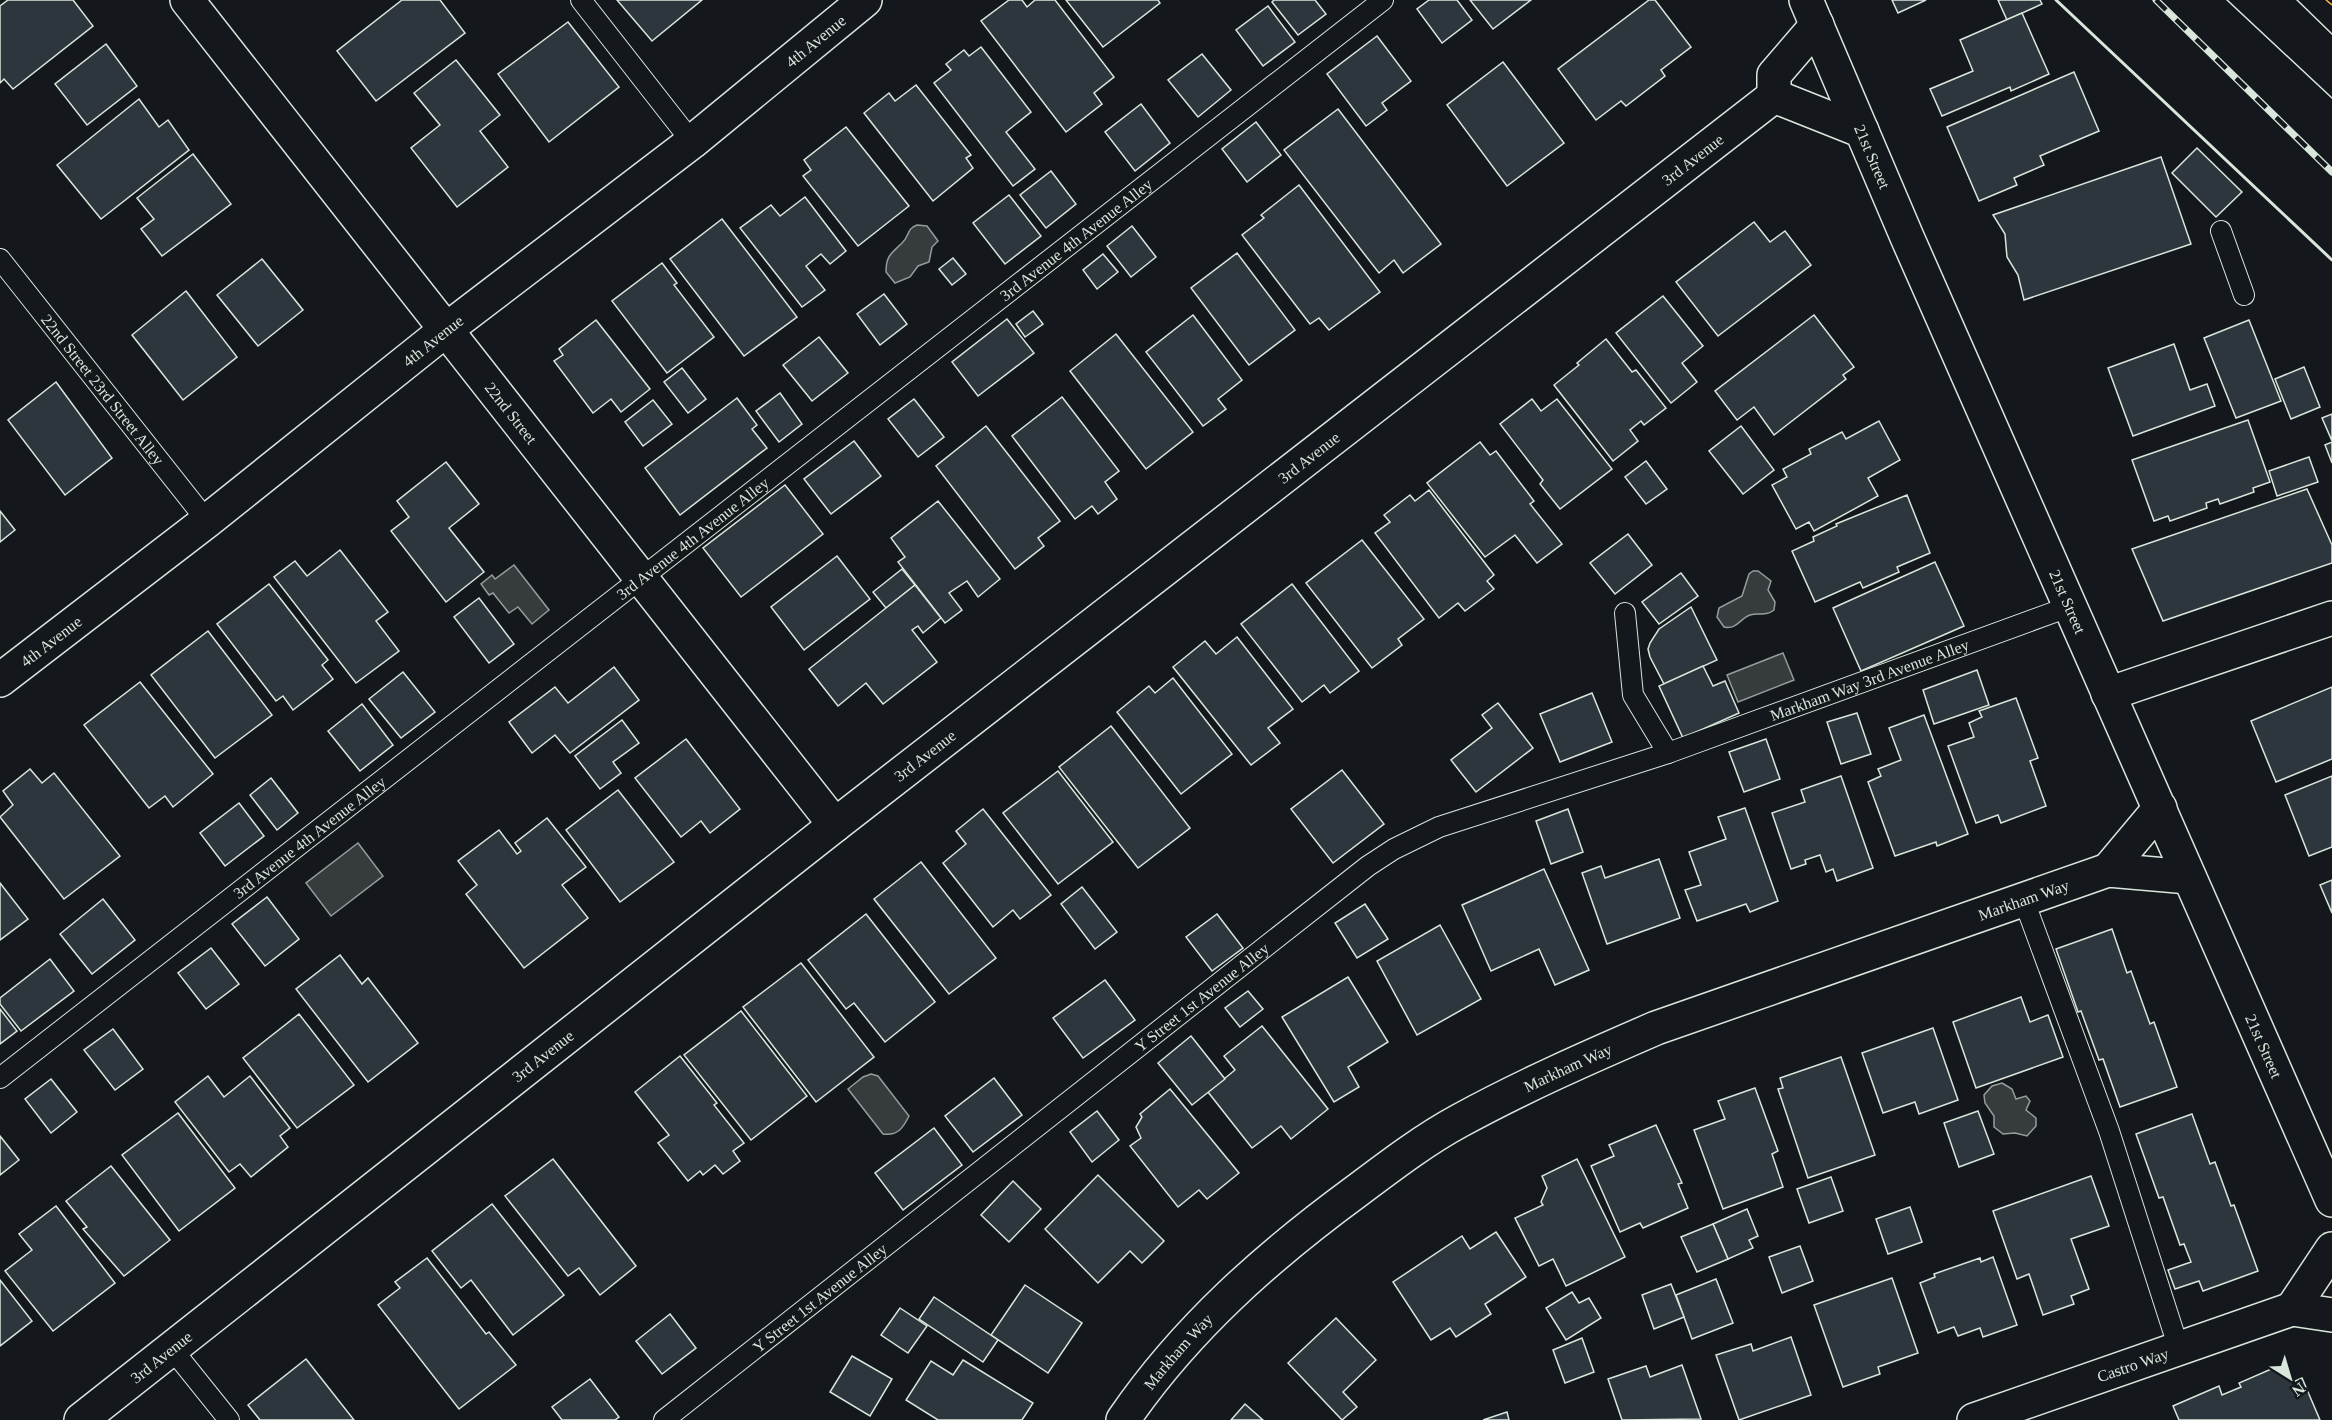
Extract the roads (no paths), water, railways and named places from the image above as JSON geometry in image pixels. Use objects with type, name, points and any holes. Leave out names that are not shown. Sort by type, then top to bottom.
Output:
[{"type":"street","name":"22nd Street","points":[[187,0],[835,825]]},
{"type":"street","name":"4th Avenue","points":[[0,680],[207,521],[447,329],[692,142],[865,0]]},
{"type":"street","points":[[1812,13],[1774,75],[1774,96],[1863,131]]},
{"type":"street","name":"21st Street","points":[[1812,13],[2108,694],[2332,1200]]},
{"type":"street","name":"3rd Avenue","points":[[89,1418],[172,1349],[835,825],[1774,96]]},
{"type":"street","points":[[2108,694],[2332,618]]},
{"type":"street","points":[[2108,870],[2160,808]]},
{"type":"street","name":"Markham Way","points":[[1123,1420],[1183,1342],[1271,1257],[1391,1165],[1457,1122],[1588,1057],[1656,1028],[2023,898],[2108,870],[2189,877]]},
{"type":"street","points":[[2332,1249],[2292,1309],[2332,1315]]},
{"type":"street","name":"Castro Way","points":[[1974,1420],[2292,1309]]},
{"type":"lane","points":[[581,0],[692,142]]},
{"type":"lane","name":"3rd Avenue 4th Avenue Alley","points":[[0,1078],[1383,0]]},
{"type":"lane","points":[[2221,231],[2244,295]]},
{"type":"lane","name":"22nd Street 23rd Street Alley","points":[[0,259],[207,521]]},
{"type":"lane","name":"Markham Way 3rd Avenue Alley","points":[[1668,753],[2071,606]]},
{"type":"lane","points":[[1625,613],[1633,695],[1668,753]]},
{"type":"lane","name":"Y Street 1st Avenue Alley","points":[[664,1420],[1368,866],[1394,849],[1439,827],[1668,753]]},
{"type":"lane","points":[[2023,898],[2109,1131],[2179,1349]]},
{"type":"lane","points":[[172,1349],[229,1420]]},
{"type":"tram line","points":[[2227,0],[2332,98]]},
{"type":"tram line","points":[[2297,0],[2332,34]]},
{"type":"railway","points":[[2156,0],[2332,172]]}]
